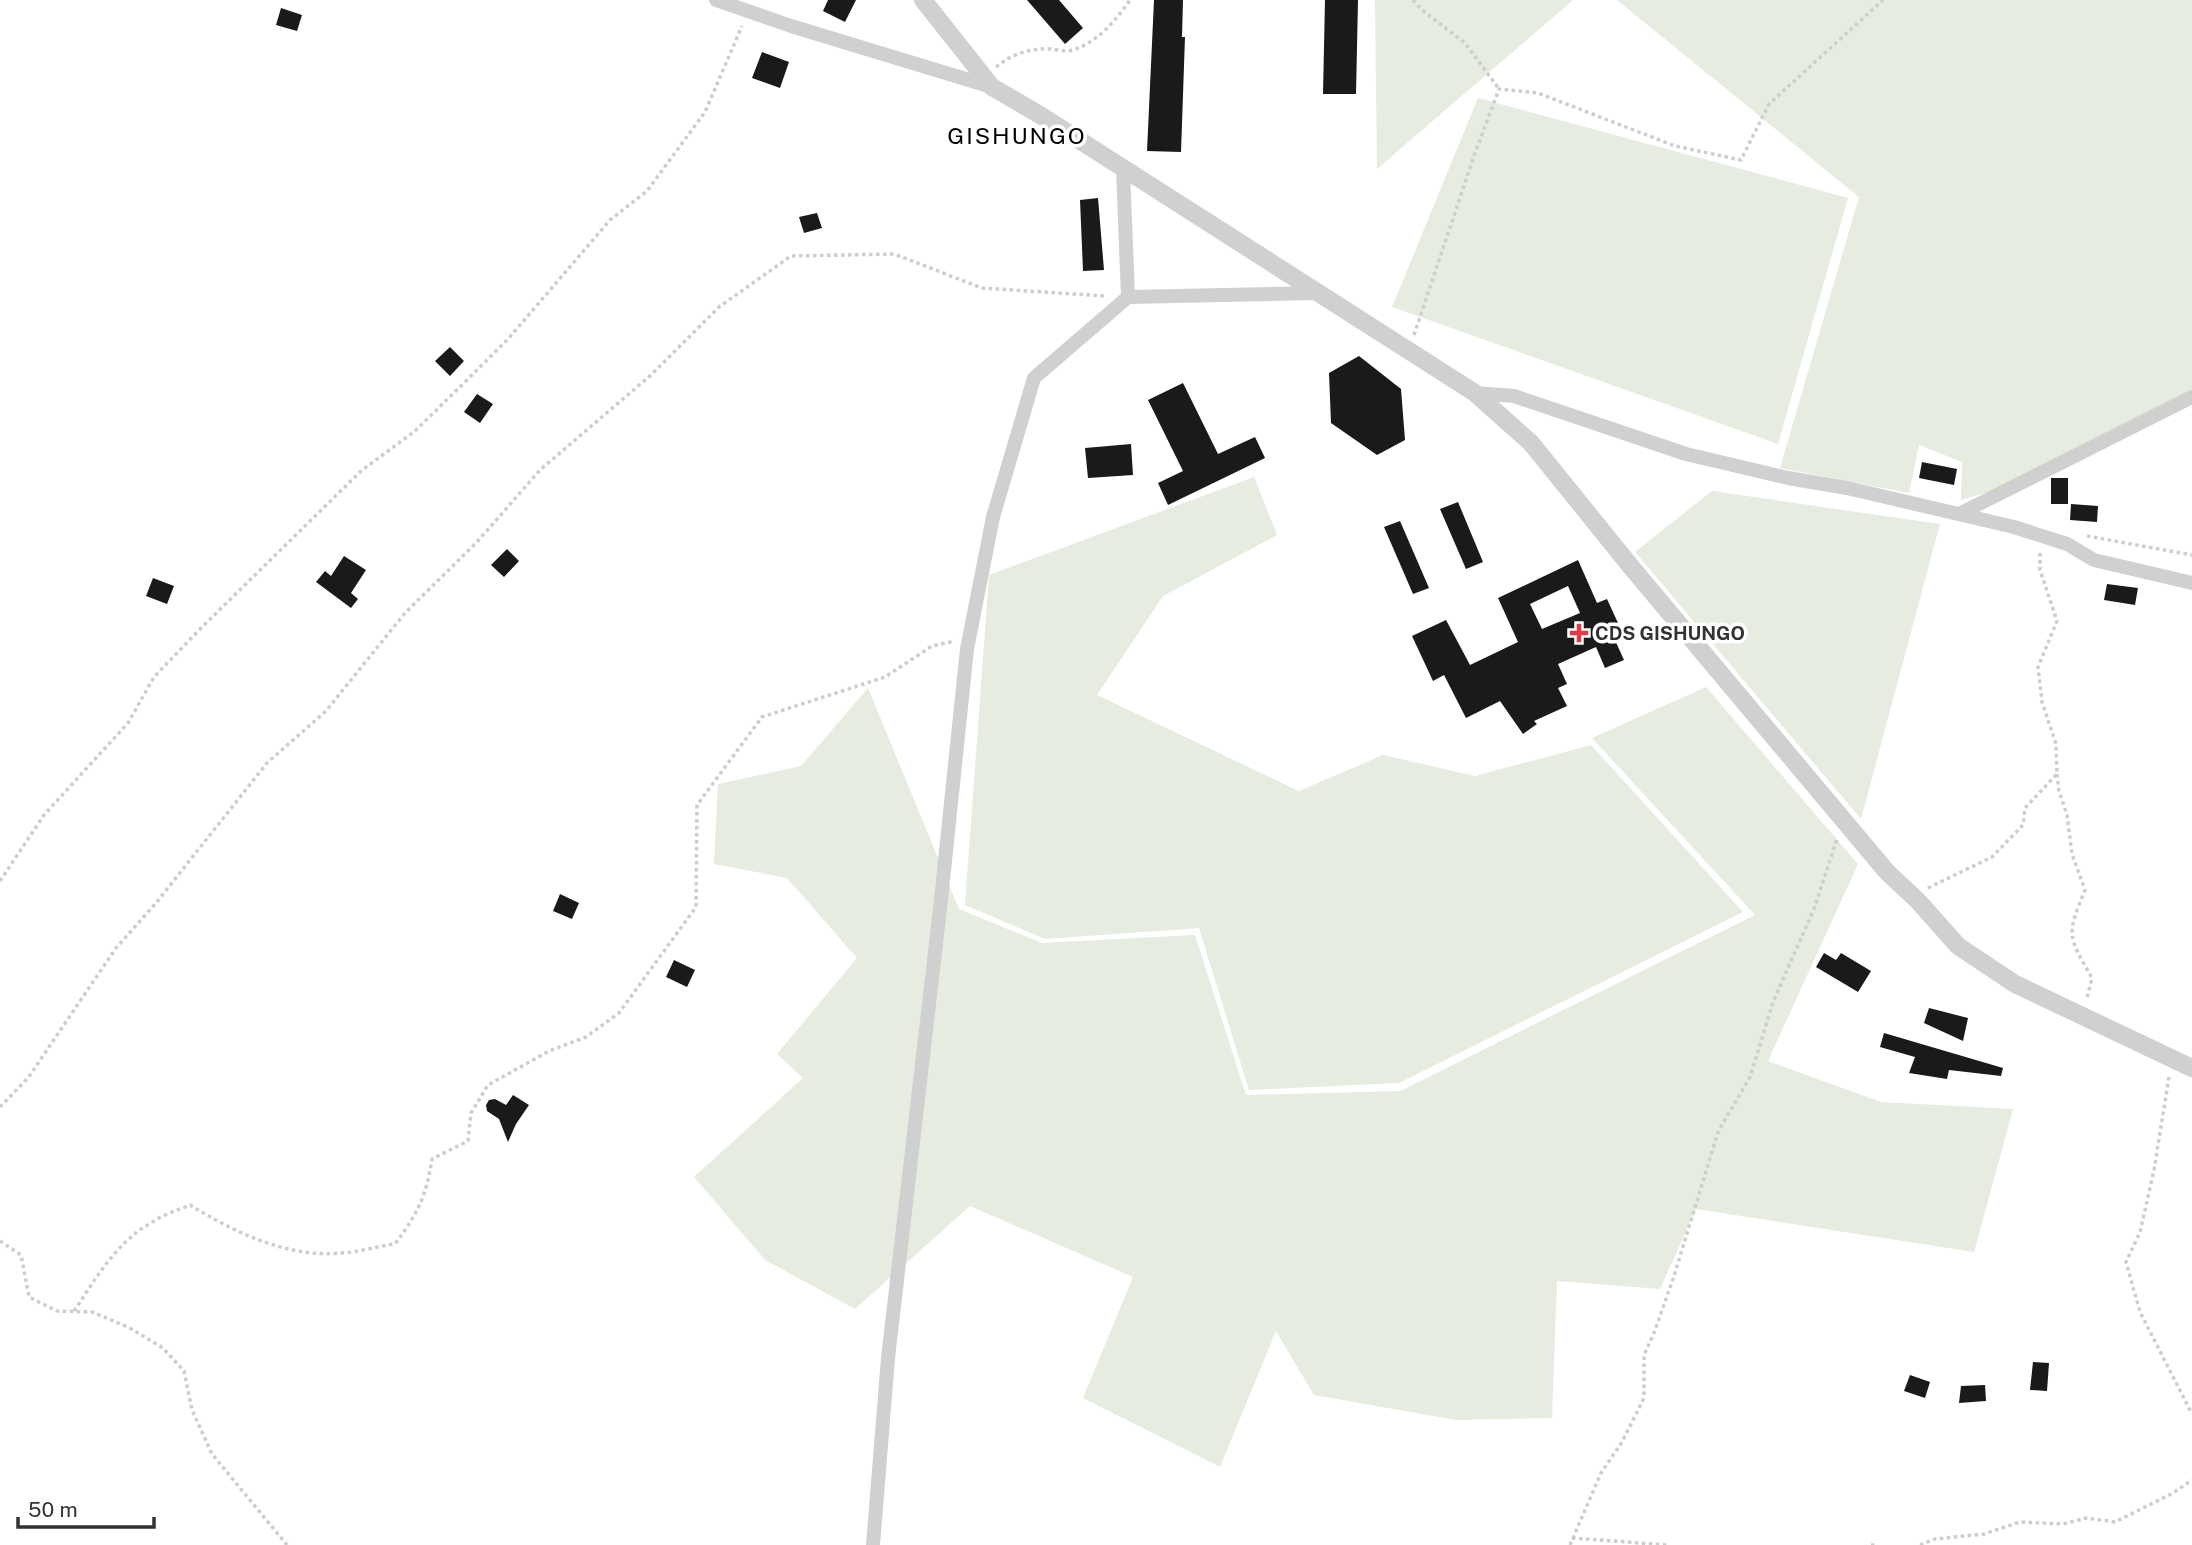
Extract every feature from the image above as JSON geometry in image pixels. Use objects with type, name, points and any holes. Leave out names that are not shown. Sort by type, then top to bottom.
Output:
[{"type":"street","points":[[716,0],[992,87],[1475,393],[1531,443],[1632,568],[1887,872],[1918,901],[1958,946],[2015,984],[2192,1068]]},
{"type":"street","points":[[923,0],[992,87]]},
{"type":"street","points":[[1123,169],[1128,297]]},
{"type":"street","points":[[873,1545],[888,1358],[969,638],[993,517],[1034,378],[1128,297],[1320,293]]},
{"type":"street","points":[[1475,393],[1514,396],[1686,454],[2014,527],[2067,544],[2094,560],[2192,583]]},
{"type":"street","points":[[1959,514],[2192,397]]},
{"type":"path","points":[[992,87],[996,68],[1010,55],[1043,49],[1072,51],[1114,23],[1130,0]]},
{"type":"path","points":[[1413,0],[1465,43],[1499,89],[1538,93],[1675,146],[1741,160],[1769,104],[1883,0]]},
{"type":"path","points":[[0,881],[44,815],[128,723],[154,677],[361,471],[415,431],[468,379],[508,339],[610,220],[647,191],[705,112],[749,11]]},
{"type":"path","points":[[1409,350],[1499,89]]},
{"type":"path","points":[[0,1107],[28,1078],[116,948],[156,903],[267,764],[326,711],[405,613],[477,542],[540,470],[651,375],[719,307],[791,257],[804,256],[894,254],[982,288],[1128,297]]},
{"type":"path","points":[[2040,537],[2040,570],[2057,621],[2038,667],[2042,702],[2056,744],[2059,791],[2067,815],[2072,854],[2085,890],[2072,921],[2072,943],[2092,978],[2082,1016]]},
{"type":"path","points":[[74,1311],[124,1242],[154,1221],[190,1205],[230,1229],[290,1250],[342,1253],[396,1244],[418,1213],[428,1184],[432,1159],[468,1141],[471,1113],[488,1086],[549,1051],[586,1037],[619,1013],[696,907],[697,804],[762,717],[885,677],[932,646],[969,638]]},
{"type":"path","points":[[1918,901],[1928,888],[1992,858],[2023,825],[2025,808],[2057,774]]},
{"type":"path","points":[[1570,1545],[1601,1474],[1622,1442],[1644,1398],[1644,1355],[1674,1276],[1718,1132],[1750,1077],[1773,1002],[1814,909],[1843,820]]},
{"type":"path","points":[[2169,1058],[2168,1089],[2154,1170],[2140,1231],[2126,1262],[2140,1312],[2192,1414]]},
{"type":"path","points":[[0,1241],[21,1255],[30,1297],[57,1311],[92,1312],[128,1327],[163,1348],[184,1371],[192,1410],[212,1454],[287,1545]]},
{"type":"path","points":[[1920,1545],[1935,1539],[1984,1534],[2020,1522],[2063,1524],[2086,1518],[2115,1522],[2173,1493],[2192,1480]]},
{"type":"path","points":[[1572,1538],[1667,1545]]},
{"type":"shaded area","points":[[1375,0],[1573,0],[1377,169]]},
{"type":"shaded area","points":[[1617,0],[2192,0],[2192,393],[2036,478],[1961,500],[1962,462],[1919,445],[1909,493],[1780,468],[1859,197]]},
{"type":"shaded area","points":[[1478,98],[1848,198],[1778,444],[1392,307]]},
{"type":"shaded area","points":[[1254,477],[1277,535],[1163,596],[1097,695],[1299,791],[1383,755],[1475,776],[1591,745],[1743,912],[1399,1083],[1249,1090],[1199,928],[1045,939],[965,905],[989,575]]},
{"type":"shaded area","points":[[1712,491],[1940,524],[1861,819],[1635,552]]},
{"type":"shaded area","points":[[1706,687],[1858,864],[1768,1061],[1881,1102],[2013,1109],[1974,1252],[1696,1209],[1660,1289],[1557,1281],[1552,1418],[1456,1420],[1314,1395],[1276,1331],[1220,1467],[1083,1398],[1133,1277],[970,1206],[855,1309],[765,1260],[694,1177],[803,1078],[777,1054],[857,958],[787,878],[714,864],[718,784],[801,766],[868,688],[959,909],[1042,943],[1195,935],[1246,1095],[1400,1091],[1755,915],[1592,738]]},
{"type":"building","points":[[828,0],[856,0],[845,22],[823,11]]},
{"type":"building","points":[[1027,0],[1059,0],[1083,28],[1065,44]]},
{"type":"building","points":[[1154,0],[1183,0],[1182,37],[1185,37],[1181,152],[1147,151]]},
{"type":"building","points":[[1325,0],[1358,0],[1356,94],[1323,94]]},
{"type":"building","points":[[281,8],[302,15],[297,31],[276,25]]},
{"type":"building","points":[[762,52],[789,62],[780,88],[752,78]]},
{"type":"building","points":[[1098,198],[1104,270],[1083,271],[1080,200]]},
{"type":"building","points":[[817,213],[822,228],[804,233],[799,217]]},
{"type":"building","points":[[450,347],[464,361],[450,376],[435,361]]},
{"type":"building","points":[[1359,356],[1401,389],[1405,440],[1377,455],[1331,423],[1329,373]]},
{"type":"building","points":[[1183,383],[1218,454],[1255,437],[1265,458],[1168,505],[1158,483],[1183,471],[1148,400]]},
{"type":"building","points":[[477,394],[493,404],[480,423],[464,412]]},
{"type":"building","points":[[1131,444],[1133,475],[1088,478],[1085,448]]},
{"type":"building","points":[[1922,462],[1957,469],[1954,485],[1919,478]]},
{"type":"building","points":[[2051,478],[2068,478],[2068,504],[2051,504]]},
{"type":"building","points":[[1458,502],[1483,562],[1466,569],[1440,509]]},
{"type":"building","points":[[2071,504],[2098,506],[2097,522],[2070,520]]},
{"type":"building","points":[[1400,521],[1429,588],[1413,594],[1384,527]]},
{"type":"building","points":[[507,549],[519,561],[504,577],[491,565]]},
{"type":"building","points":[[344,556],[366,570],[351,593],[358,599],[351,608],[316,582],[325,571],[331,576]]},
{"type":"building","points":[[1578,560],[1597,603],[1607,599],[1618,623],[1609,627],[1624,660],[1605,668],[1596,647],[1558,664],[1567,684],[1558,688],[1567,706],[1534,721],[1537,724],[1523,734],[1500,701],[1466,718],[1444,675],[1433,681],[1412,636],[1446,620],[1470,665],[1518,642],[1498,598]],"holes":[[[1568,586],[1580,613],[1542,629],[1530,604]]]},
{"type":"building","points":[[153,578],[174,586],[167,604],[146,596]]},
{"type":"building","points":[[2107,584],[2138,588],[2135,605],[2104,600]]},
{"type":"building","points":[[560,894],[579,903],[572,919],[553,911]]},
{"type":"building","points":[[1824,953],[1836,960],[1841,953],[1871,971],[1858,992],[1816,967]]},
{"type":"building","points":[[674,960],[695,970],[687,987],[666,977]]},
{"type":"building","points":[[1929,1008],[1968,1018],[1963,1041],[1924,1023]]},
{"type":"building","points":[[1884,1033],[2003,1068],[2001,1076],[1949,1070],[1947,1079],[1909,1073],[1915,1057],[1880,1047]]},
{"type":"building","points":[[513,1095],[529,1105],[508,1142],[499,1119],[487,1111],[486,1105],[489,1100],[495,1099],[506,1105]]},
{"type":"building","points":[[2033,1362],[2049,1363],[2047,1391],[2030,1390]]},
{"type":"building","points":[[1910,1375],[1930,1382],[1925,1398],[1904,1391]]},
{"type":"building","points":[[1985,1385],[1986,1401],[1959,1403],[1961,1386]]},
{"type":"place","name":"CDS GISHUNGO","points":[[1579,633]]},
{"type":"district","name":"GISHUNGO","points":[[1017,135]]}]
